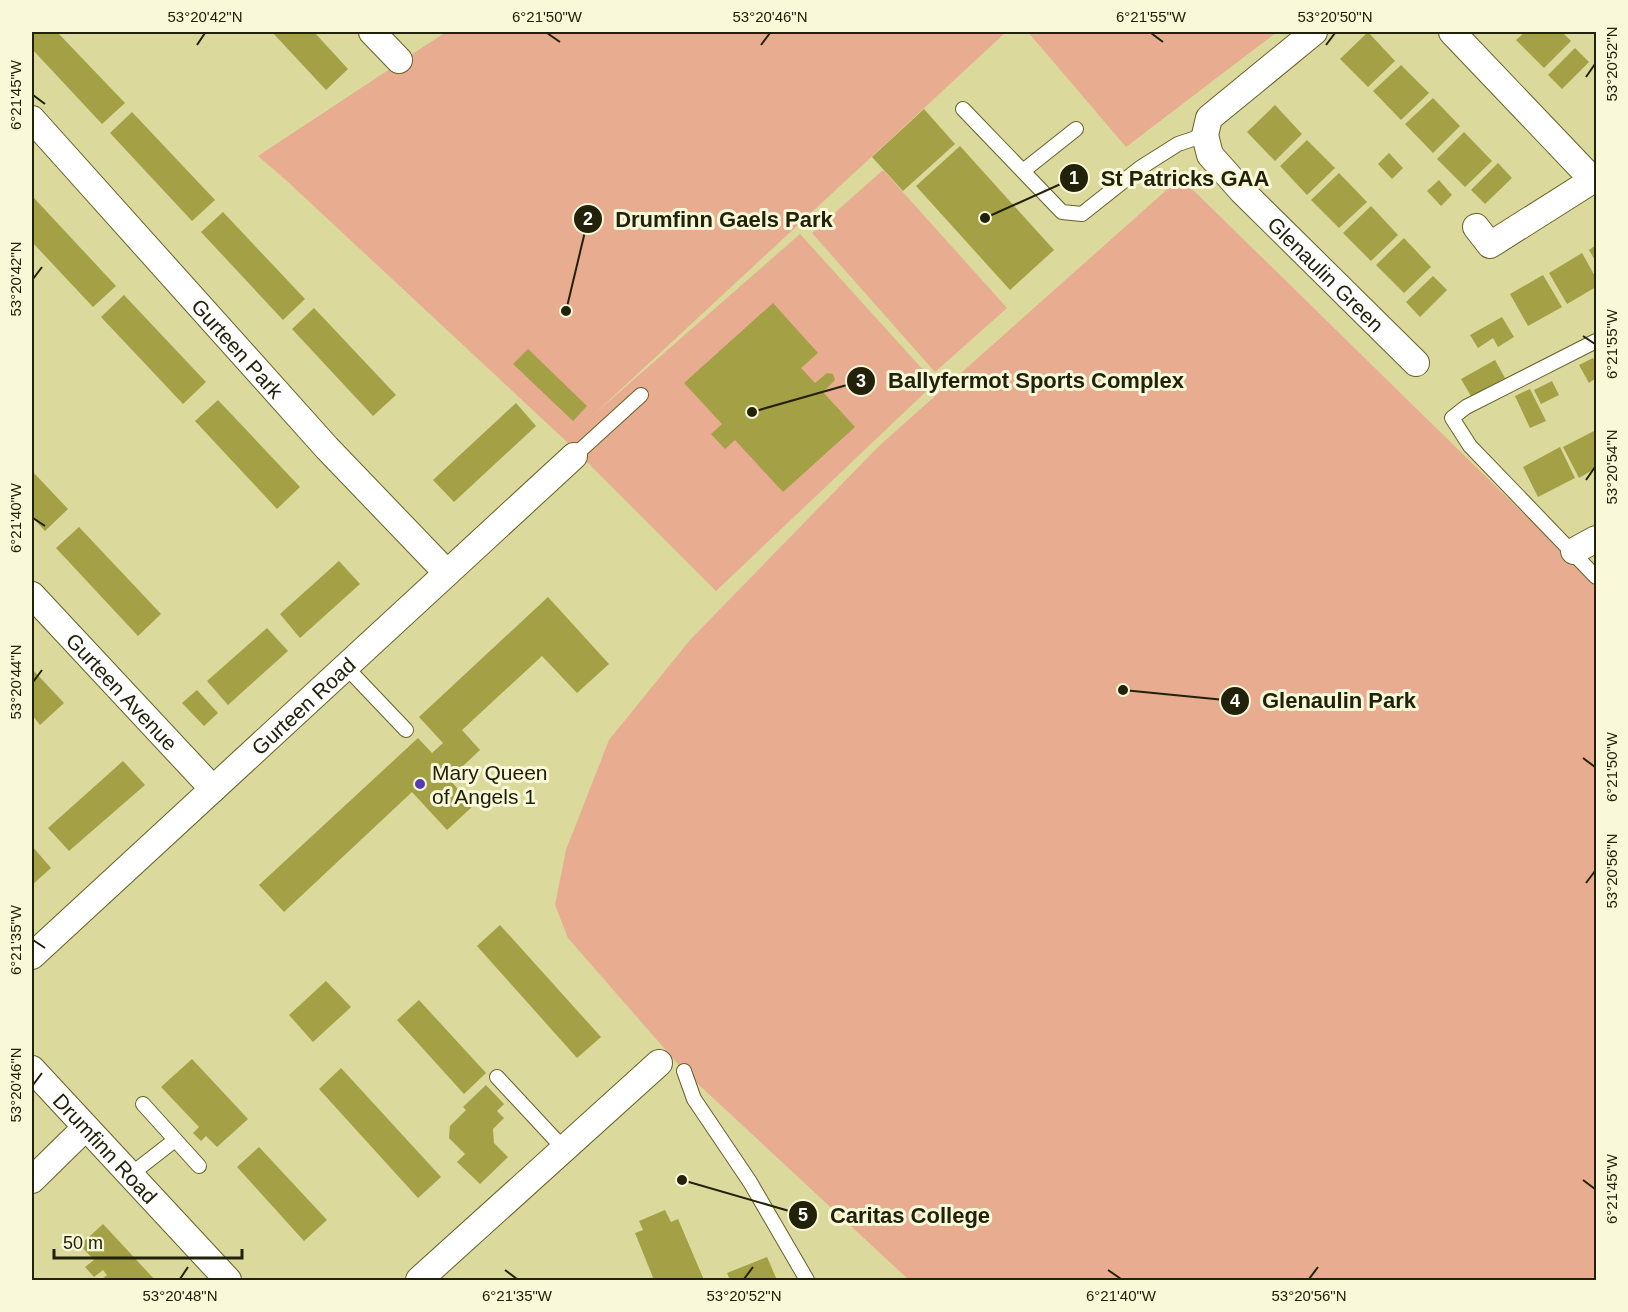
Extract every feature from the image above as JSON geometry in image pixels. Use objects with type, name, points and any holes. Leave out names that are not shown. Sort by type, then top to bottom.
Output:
[{"type":"street","points":[[372,32],[399,60]]},
{"type":"street","points":[[1205,135],[1209,118],[1314,32]]},
{"type":"street","points":[[1452,32],[1595,179],[1490,245],[1476,227]]},
{"type":"street","name":"Gurteen Park","points":[[32,119],[327,448],[447,573]]},
{"type":"street","name":"Glenaulin Green","points":[[1205,135],[1210,155],[1242,191],[1416,363]]},
{"type":"street","name":"Gurteen Road","points":[[32,956],[574,456]]},
{"type":"street","points":[[1574,551],[1596,539]]},
{"type":"street","name":"Gurteen Avenue","points":[[32,595],[213,789]]},
{"type":"street","points":[[419,1281],[659,1063]]},
{"type":"street","name":"Drumfinn Road","points":[[32,1069],[228,1281]]},
{"type":"street","points":[[32,1180],[85,1128]]},
{"type":"lane","points":[[963,109],[1062,212],[1082,214],[1148,162],[1178,144],[1205,135]]},
{"type":"lane","points":[[1023,171],[1076,129]]},
{"type":"lane","points":[[1596,341],[1466,407],[1452,418],[1470,446],[1574,551],[1596,577]]},
{"type":"lane","points":[[574,456],[641,395]]},
{"type":"lane","points":[[346,667],[406,730]]},
{"type":"lane","points":[[684,1071],[694,1099],[750,1182],[807,1281]]},
{"type":"lane","points":[[497,1077],[564,1149]]},
{"type":"lane","points":[[143,1104],[200,1166]]},
{"type":"lane","points":[[130,1175],[175,1140]]},
{"type":"shaded area","points":[[446,32],[1006,32],[591,417],[800,234],[935,383],[716,591],[566,441],[258,156]]},
{"type":"shaded area","points":[[1028,32],[1277,32],[1126,147]]},
{"type":"shaded area","points":[[883,170],[1007,308],[935,372],[812,233]]},
{"type":"shaded area","points":[[1171,186],[1191,188],[1545,532],[1596,588],[1596,1280],[909,1280],[684,1071],[568,938],[555,905],[566,850],[609,740],[690,640],[879,446]]},
{"type":"building","points":[[32,32],[57,32],[125,103],[102,124],[32,49]]},
{"type":"building","points":[[272,32],[314,32],[348,69],[326,90]]},
{"type":"building","points":[[1368,32],[1395,61],[1368,87],[1340,59]]},
{"type":"building","points":[[1525,32],[1562,32],[1571,41],[1544,68],[1516,40]]},
{"type":"building","points":[[1575,48],[1589,62],[1562,89],[1548,75]]},
{"type":"building","points":[[1401,65],[1429,93],[1401,120],[1373,91]]},
{"type":"building","points":[[1433,98],[1460,126],[1433,153],[1405,124]]},
{"type":"building","points":[[1275,105],[1302,134],[1275,161],[1247,132]]},
{"type":"building","points":[[924,109],[955,144],[903,191],[872,157]]},
{"type":"building","points":[[132,112],[215,200],[192,221],[110,133]]},
{"type":"building","points":[[1464,132],[1492,161],[1465,187],[1437,159]]},
{"type":"building","points":[[1307,140],[1335,168],[1307,195],[1280,166]]},
{"type":"building","points":[[960,146],[1054,250],[1010,290],[916,186]]},
{"type":"building","points":[[1389,153],[1403,168],[1392,179],[1378,164]]},
{"type":"building","points":[[1498,163],[1512,178],[1485,204],[1471,190]]},
{"type":"building","points":[[1339,173],[1367,202],[1339,228],[1311,200]]},
{"type":"building","points":[[1439,180],[1452,195],[1441,206],[1427,191]]},
{"type":"building","points":[[34,198],[116,286],[93,307],[32,242],[32,200]]},
{"type":"building","points":[[1371,206],[1398,235],[1371,261],[1343,233]]},
{"type":"building","points":[[223,212],[305,299],[283,320],[201,232]]},
{"type":"building","points":[[1404,238],[1431,267],[1404,293],[1376,265]]},
{"type":"building","points":[[1596,245],[1596,262],[1589,250]]},
{"type":"building","points":[[1582,253],[1596,278],[1596,287],[1567,304],[1549,273]]},
{"type":"building","points":[[1543,275],[1562,307],[1528,326],[1510,294]]},
{"type":"building","points":[[1433,276],[1447,290],[1420,317],[1406,302]]},
{"type":"building","points":[[124,295],[206,382],[183,404],[101,317]]},
{"type":"building","points":[[773,303],[818,353],[801,368],[815,383],[827,373],[833,374],[835,380],[823,392],[855,427],[783,492],[735,440],[725,449],[711,434],[722,424],[684,383]]},
{"type":"building","points":[[314,308],[396,395],[373,416],[292,329]]},
{"type":"building","points":[[1502,317],[1514,337],[1498,347],[1493,338],[1478,348],[1470,335]]},
{"type":"building","points":[[528,349],[587,406],[573,421],[513,364]]},
{"type":"building","points":[[1593,358],[1596,364],[1596,378],[1589,383],[1579,365]]},
{"type":"building","points":[[1495,360],[1505,378],[1471,396],[1461,379]]},
{"type":"building","points":[[1552,381],[1559,395],[1541,404],[1534,390]]},
{"type":"building","points":[[1530,389],[1546,421],[1530,428],[1515,396]]},
{"type":"building","points":[[218,400],[300,487],[277,509],[195,421]]},
{"type":"building","points":[[516,403],[536,426],[454,502],[433,480]]},
{"type":"building","points":[[1596,430],[1596,468],[1579,478],[1563,447]]},
{"type":"building","points":[[1560,447],[1575,478],[1538,497],[1523,467]]},
{"type":"building","points":[[32,471],[68,509],[45,531],[32,517]]},
{"type":"building","points":[[79,527],[161,614],[138,636],[56,548]]},
{"type":"building","points":[[339,561],[360,584],[300,638],[280,614]]},
{"type":"building","points":[[548,597],[609,664],[577,693],[542,656],[462,730],[480,750],[449,779],[473,806],[447,830],[412,792],[284,912],[259,885],[418,738],[432,753],[443,743],[419,717]]},
{"type":"building","points":[[267,628],[288,651],[228,705],[207,681]]},
{"type":"building","points":[[32,669],[64,703],[40,725],[32,715]]},
{"type":"building","points":[[197,690],[218,713],[204,726],[182,703]]},
{"type":"building","points":[[123,761],[145,785],[69,851],[48,828]]},
{"type":"building","points":[[32,846],[51,868],[32,885]]},
{"type":"building","points":[[500,925],[601,1037],[577,1058],[477,946]]},
{"type":"building","points":[[326,981],[351,1007],[313,1042],[289,1015]]},
{"type":"building","points":[[419,1000],[486,1073],[464,1094],[397,1020]]},
{"type":"building","points":[[192,1059],[248,1119],[217,1147],[206,1136],[201,1141],[193,1133],[199,1127],[161,1087]]},
{"type":"building","points":[[341,1068],[441,1177],[418,1198],[319,1089]]},
{"type":"building","points":[[486,1085],[504,1104],[497,1111],[504,1118],[493,1129],[494,1143],[508,1157],[480,1184],[457,1162],[465,1154],[449,1138],[450,1126],[466,1110],[463,1107]]},
{"type":"building","points":[[259,1147],[327,1220],[304,1241],[237,1167]]},
{"type":"building","points":[[665,1210],[671,1222],[678,1219],[704,1280],[654,1280],[635,1233],[643,1230],[639,1221]]},
{"type":"building","points":[[103,1224],[155,1280],[101,1280],[107,1275],[103,1270],[94,1277],[85,1267],[94,1260],[80,1245]]},
{"type":"building","points":[[767,1257],[777,1280],[730,1280],[727,1273]]},
{"type":"place","name":"St Patricks GAA","points":[[985,218]]},
{"type":"place","name":"Drumfinn Gaels Park","points":[[566,311]]},
{"type":"place","name":"Ballyfermot Sports Complex","points":[[752,412]]},
{"type":"place","name":"Glenaulin Park","points":[[1123,690]]},
{"type":"place","name":"Mary Queen of Angels 1","points":[[420,784]]},
{"type":"place","name":"Caritas College","points":[[682,1180]]}]
